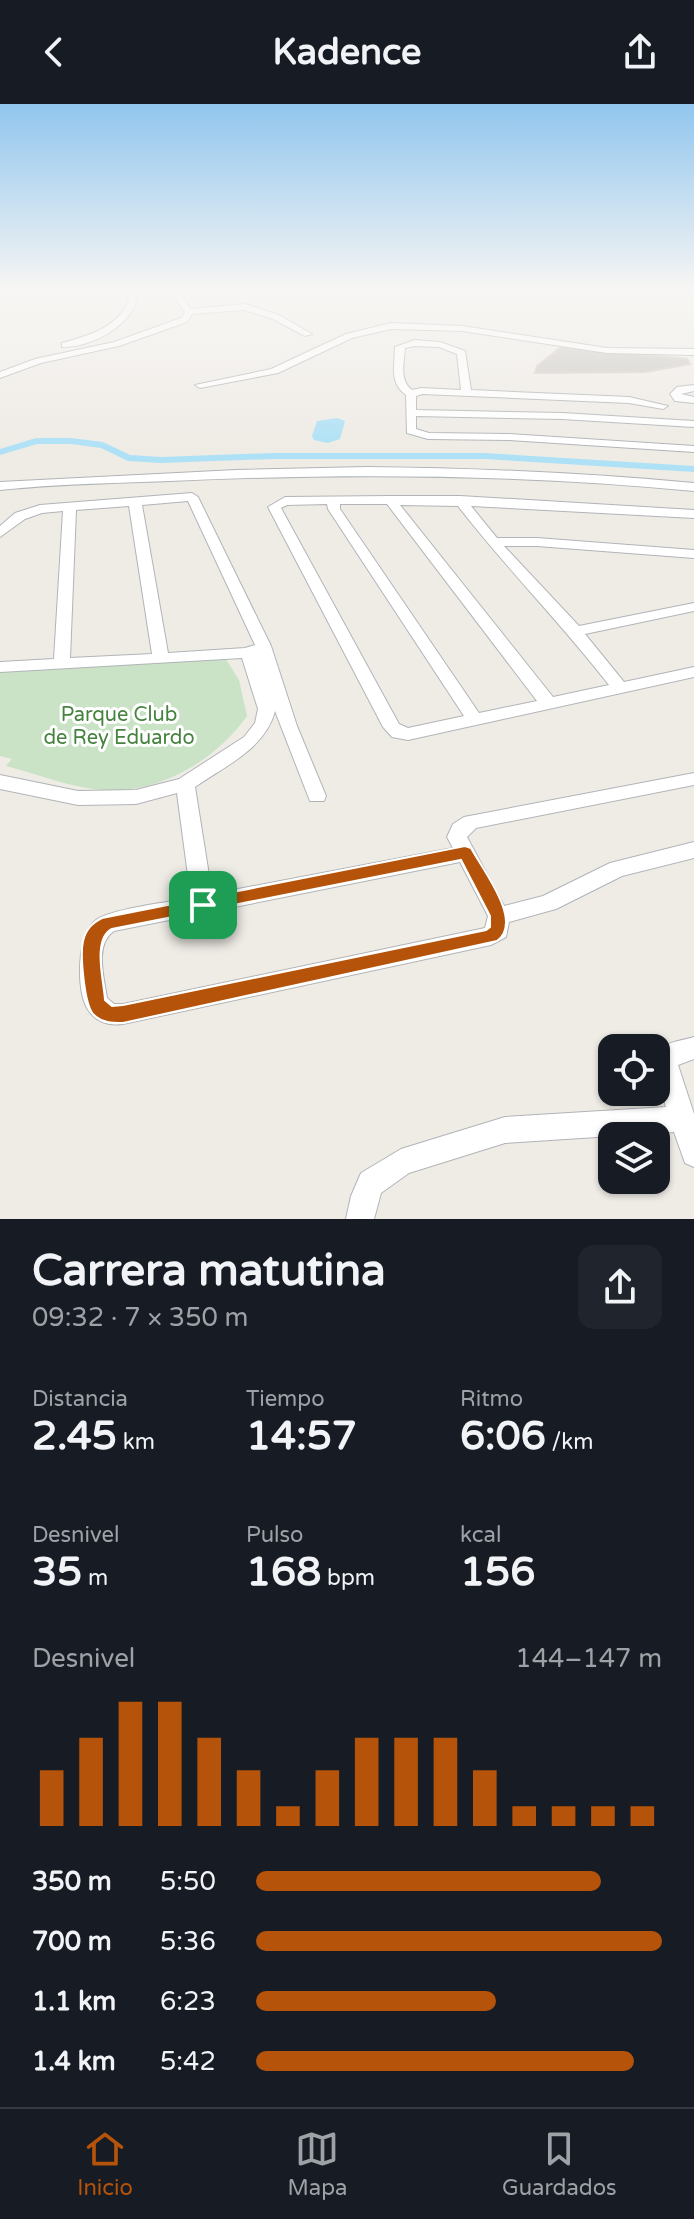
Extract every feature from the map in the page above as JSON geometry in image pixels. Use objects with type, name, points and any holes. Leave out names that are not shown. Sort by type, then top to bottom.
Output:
[{"type":"street","points":[[0,372],[76,344]]},
{"type":"street","points":[[85,344],[106,347]]},
{"type":"street","points":[[0,372],[115,344]]},
{"type":"street","points":[[200,385],[274,370],[328,344]]},
{"type":"street","points":[[411,344],[400,347],[399,384],[402,391],[411,394],[421,391],[466,392],[629,400],[663,406],[694,422]]},
{"type":"street","points":[[439,344],[462,353],[466,392]]},
{"type":"street","points":[[560,344],[626,352],[694,352]]},
{"type":"street","points":[[679,399],[676,391],[694,388]]},
{"type":"street","points":[[411,394],[411,431],[418,435],[509,437],[694,449]]},
{"type":"street","points":[[663,406],[679,399],[694,400]]},
{"type":"street","points":[[412,413],[694,422]]},
{"type":"street","points":[[0,475],[17,478],[253,466],[366,465],[494,467],[694,479]]},
{"type":"street","points":[[0,486],[254,472],[408,471],[551,476],[694,487]]},
{"type":"street","points":[[0,533],[20,516],[40,509],[192,497],[317,796]]},
{"type":"street","points":[[390,500],[549,704]]},
{"type":"street","points":[[460,500],[493,542],[575,631],[620,688]]},
{"type":"street","points":[[694,514],[591,505],[460,500],[285,501],[274,507],[393,729],[408,734],[694,672]]},
{"type":"street","points":[[135,501],[161,659]]},
{"type":"street","points":[[333,501],[334,509],[475,720]]},
{"type":"street","points":[[62,663],[70,505]]},
{"type":"street","points":[[493,542],[537,542],[694,554]]},
{"type":"street","points":[[575,631],[694,607]]},
{"type":"street","points":[[0,667],[161,659],[256,650]]},
{"type":"street","points":[[0,782],[78,798],[136,797],[185,784],[250,741],[263,724],[267,709],[256,650]]},
{"type":"street","points":[[465,853],[108,923],[98,928],[92,942],[96,1003],[110,1015],[123,1014],[491,936],[498,931],[499,916],[457,837],[460,829],[471,822],[694,779]]},
{"type":"street","points":[[185,784],[203,905]]},
{"type":"street","points":[[499,916],[548,903],[617,869],[694,850]]},
{"type":"street","points":[[694,1048],[671,1055],[665,1063],[694,1154]]},
{"type":"street","points":[[360,1219],[371,1183],[401,1162],[449,1146],[505,1130],[682,1119]]},
{"type":"green space","name":"Parque Club de Rey Eduardo","points":[[224,656],[239,680],[247,716],[203,760],[165,780],[125,790],[92,789],[6,766],[12,759],[0,756],[0,668]]},
{"type":"water","points":[[337,418],[345,421],[340,439],[328,443],[314,440],[312,436],[317,421]]},
{"type":"building","points":[[561,347],[687,359],[690,364],[645,372],[535,373],[537,366]]},
{"type":"waterway","points":[[0,452],[36,441],[71,441],[103,445],[128,458],[161,460],[273,456],[484,456],[694,469]]},
{"type":"route","points":[[465,853],[499,916],[499,924],[498,931],[491,936],[123,1014],[110,1015],[101,1010],[96,1003],[92,942],[98,928],[108,923],[203,905],[465,853]]}]
